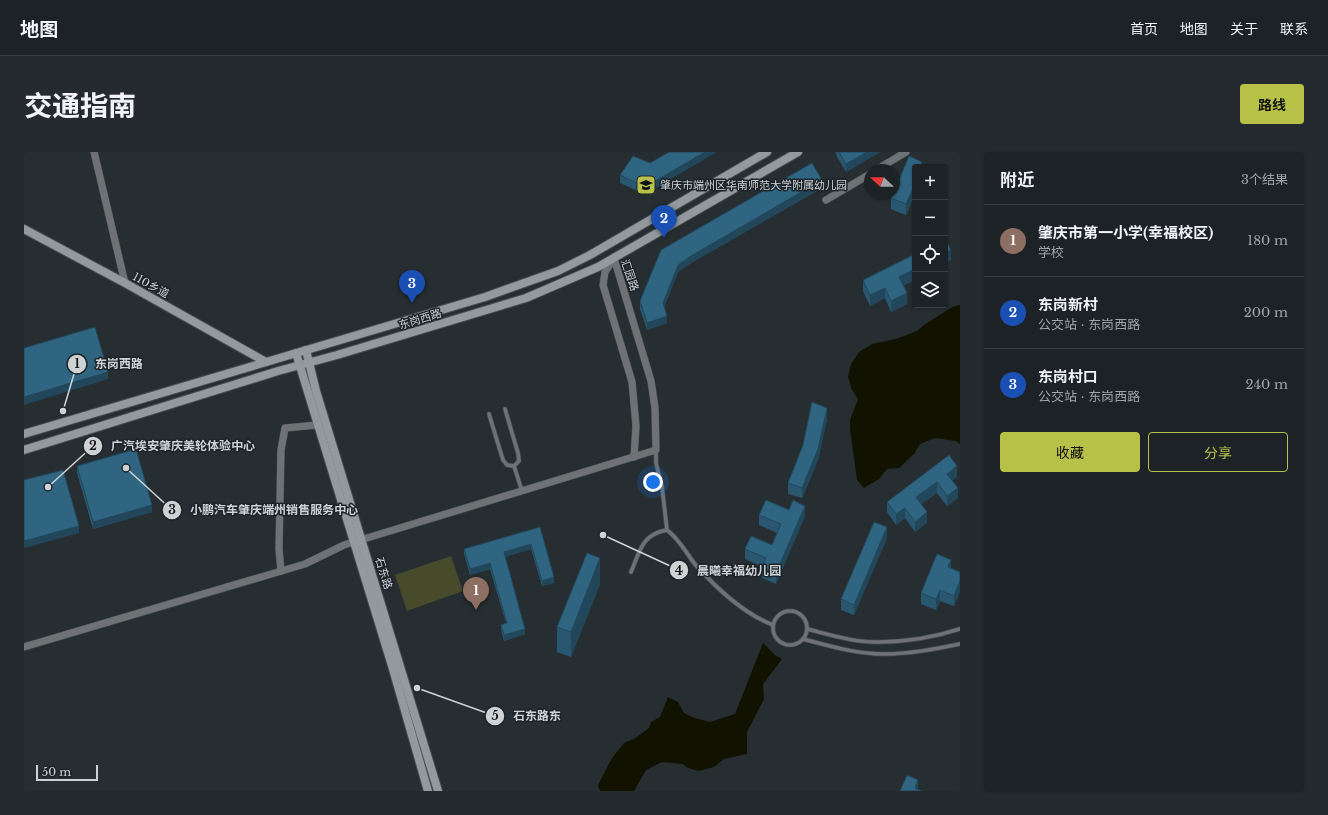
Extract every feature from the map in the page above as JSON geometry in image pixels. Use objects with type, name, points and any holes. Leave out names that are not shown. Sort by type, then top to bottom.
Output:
[{"type":"main road","name":"东岗西路","points":[[24,434],[485,297],[558,271],[622,238],[767,152]]},
{"type":"main road","name":"东岗西路","points":[[24,450],[309,362],[526,298],[591,270],[614,258],[798,152]]},
{"type":"main road","name":"110乡道","points":[[24,229],[266,362]]},
{"type":"main road","name":"石东路","points":[[306,350],[316,391],[438,791]]},
{"type":"main road","name":"石东路","points":[[296,353],[393,669],[428,791]]},
{"type":"street","points":[[94,152],[124,283]]},
{"type":"street","points":[[886,164],[906,152]]},
{"type":"street","points":[[826,200],[864,178]]},
{"type":"street","name":"汇园路","points":[[614,258],[651,381],[655,408],[656,450]]},
{"type":"street","name":"汇园路","points":[[614,258],[605,272],[603,285],[632,382],[636,426],[634,457]]},
{"type":"street","points":[[281,571],[279,549],[281,458],[285,428],[317,425]]},
{"type":"street","points":[[24,647],[305,564],[344,545],[656,450]]},
{"type":"lane","points":[[505,409],[518,453],[519,460],[514,466]]},
{"type":"lane","points":[[489,414],[503,460],[507,465],[514,466]]},
{"type":"lane","points":[[656,450],[656,464],[662,487],[667,530],[675,536],[694,562],[715,585],[743,609],[762,621],[773,625]]},
{"type":"lane","points":[[514,466],[522,491]]},
{"type":"lane","points":[[631,572],[643,543],[657,532],[667,530]]},
{"type":"lane","points":[[789,611],[800,614],[806,624],[807,629],[803,639],[794,644],[783,643],[775,636],[773,625],[779,615],[789,611]]},
{"type":"lane","points":[[807,629],[842,638],[880,642],[923,638],[960,629]]},
{"type":"lane","points":[[803,639],[840,648],[884,654],[932,650],[960,644]]},
{"type":"green space","points":[[451,556],[463,591],[407,611],[395,575]]},
{"type":"shaded area","points":[[960,305],[960,444],[956,441],[935,438],[920,444],[914,454],[899,468],[887,469],[879,479],[864,488],[857,480],[850,429],[850,420],[858,399],[852,390],[848,377],[851,364],[859,352],[872,344],[896,339],[917,331],[952,307]]},
{"type":"shaded area","points":[[763,643],[775,655],[782,659],[763,684],[764,699],[747,732],[747,754],[724,759],[714,767],[699,771],[688,768],[683,764],[662,762],[646,770],[634,791],[600,791],[598,785],[612,758],[624,743],[634,739],[649,728],[651,722],[660,717],[668,697],[678,702],[684,713],[710,722],[735,714]]},
{"type":"building","points":[[669,152],[705,152],[645,187],[620,175],[633,156],[650,163]]},
{"type":"building","points":[[839,152],[867,152],[846,164]]},
{"type":"building","points":[[909,156],[922,162],[921,164],[912,164],[912,191],[906,204],[896,200],[900,200],[900,178]]},
{"type":"building","points":[[812,163],[822,180],[678,265],[663,303],[667,316],[647,323],[640,301],[661,250]]},
{"type":"building","points":[[948,243],[951,250],[948,252]]},
{"type":"building","points":[[912,256],[912,270],[899,277],[907,293],[891,301],[885,288],[870,295],[863,280]]},
{"type":"building","points":[[95,327],[108,372],[24,397],[24,348]]},
{"type":"building","points":[[812,402],[827,408],[818,449],[802,488],[788,483],[803,445]]},
{"type":"building","points":[[136,449],[152,505],[93,522],[77,466]]},
{"type":"building","points":[[949,455],[957,466],[947,474],[958,488],[947,496],[937,482],[916,497],[927,512],[915,522],[905,508],[896,514],[887,502]]},
{"type":"building","points":[[63,470],[79,526],[24,541],[24,480]]},
{"type":"building","points":[[766,500],[789,510],[793,500],[805,506],[776,573],[762,567],[766,558],[745,549],[751,536],[772,545],[781,524],[759,515]]},
{"type":"building","points":[[874,522],[887,527],[854,605],[841,599]]},
{"type":"building","points":[[540,527],[554,577],[542,581],[531,544],[504,552],[525,629],[504,635],[501,625],[507,623],[490,563],[470,569],[464,549]]},
{"type":"building","points":[[587,553],[600,558],[571,632],[557,627]]},
{"type":"building","points":[[937,554],[951,560],[948,567],[960,572],[960,580],[954,596],[940,590],[936,599],[921,593]]},
{"type":"building","points":[[907,775],[918,780],[915,788],[922,791],[900,791]]},
{"type":"place","name":"肇庆市端州区华南师范大学附属幼儿园","points":[[646,185]]},
{"type":"place","name":"东岗新村","points":[[664,238]]},
{"type":"place","name":"东岗村口","points":[[412,303]]},
{"type":"place","name":"东岗西路","points":[[63,411]]},
{"type":"place","name":"小鹏汽车肇庆端州销售服务中心","points":[[126,468]]},
{"type":"place","name":"广汽埃安肇庆美轮体验中心","points":[[48,487]]},
{"type":"place","name":"晨曦幸福幼儿园","points":[[603,535]]},
{"type":"place","name":"肇庆市第一小学(幸福校区)","points":[[476,610]]},
{"type":"place","name":"石东路东","points":[[417,688]]}]
